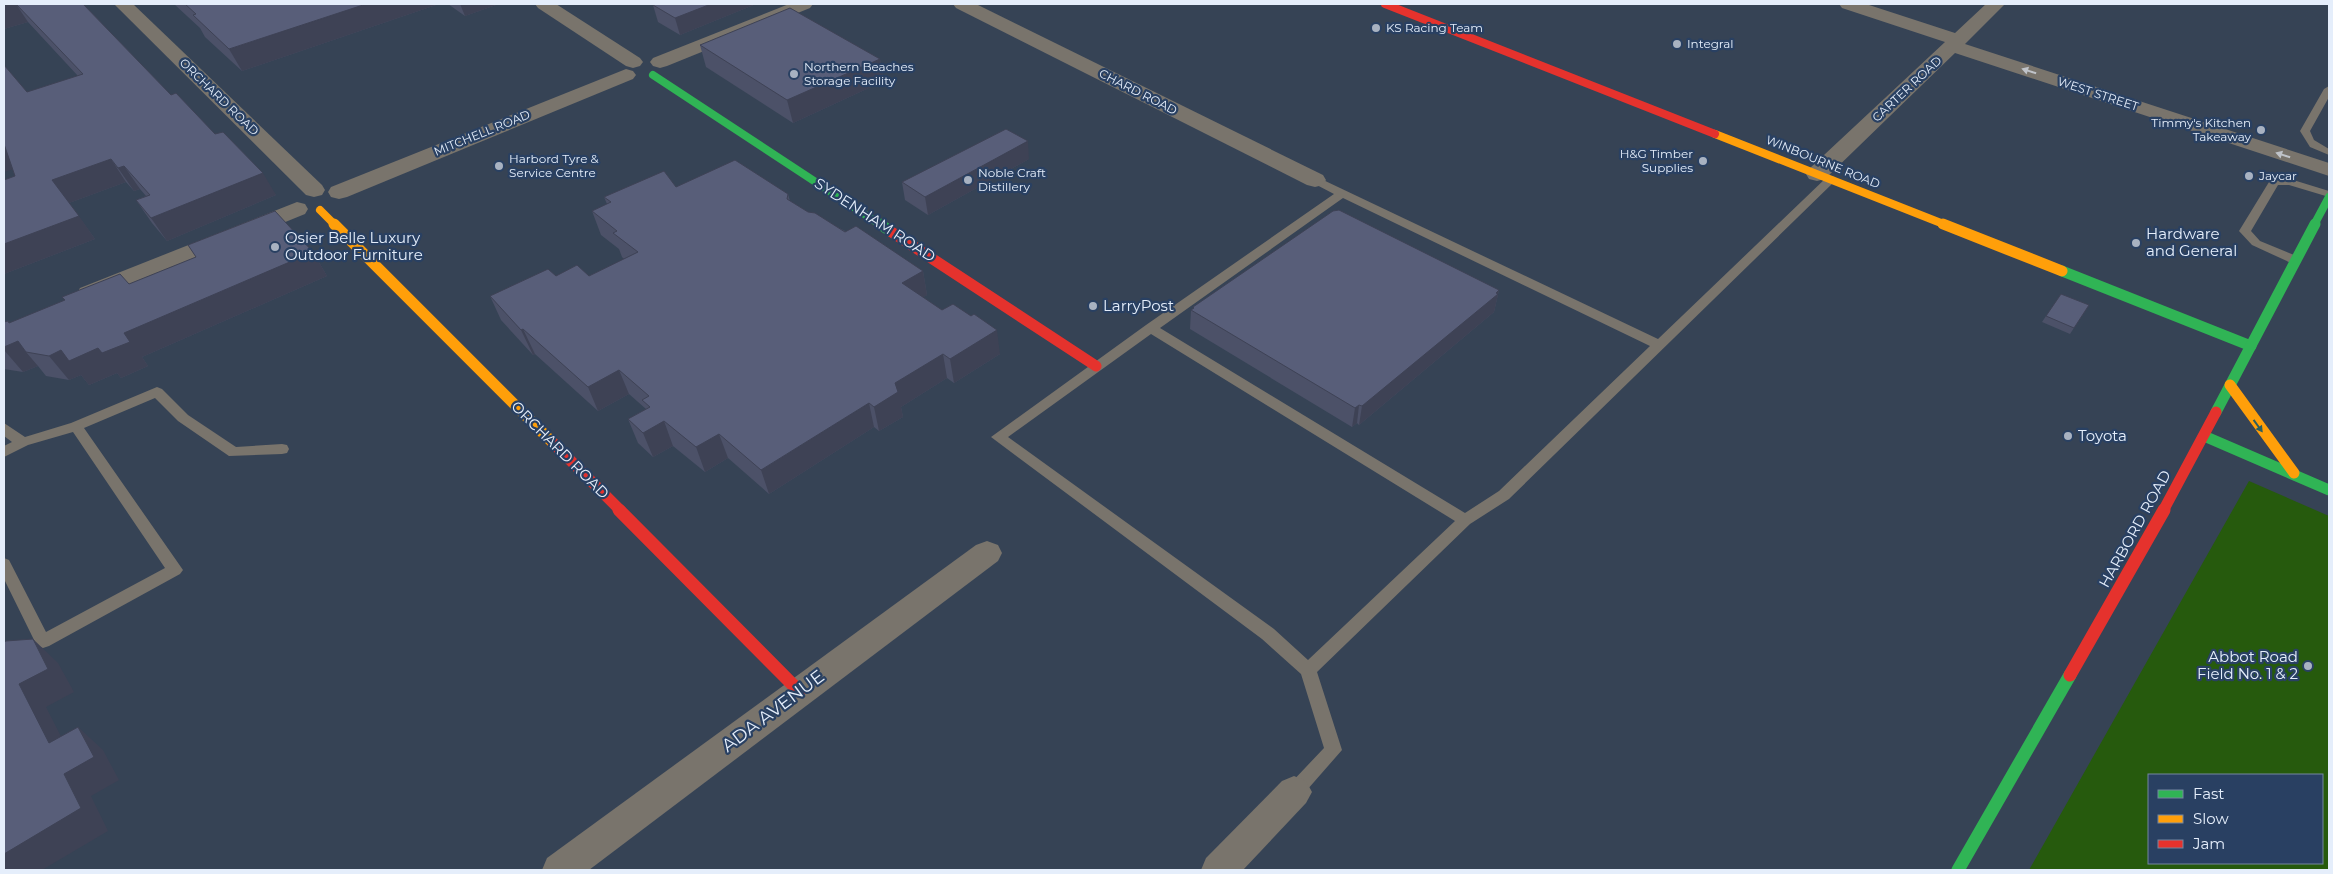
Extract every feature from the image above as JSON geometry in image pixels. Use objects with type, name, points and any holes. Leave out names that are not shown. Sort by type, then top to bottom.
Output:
[{"type":"main road","name":"WINBOURNE ROAD","points":[[1385,4],[2251,346]]},
{"type":"main road","name":"SYDENHAM ROAD","points":[[656,68],[1096,366]]},
{"type":"main road","name":"HARBORD ROAD","points":[[1958,870],[2145,544],[2204,436],[2329,196]]},
{"type":"main road","name":"ORCHARD ROAD","points":[[317,200],[799,691]]},
{"type":"main road","points":[[2230,385],[2295,475]]},
{"type":"main road","points":[[2204,436],[2329,490]]},
{"type":"street","name":"ORCHARD ROAD","points":[[123,4],[317,200]]},
{"type":"street","points":[[544,4],[630,69],[639,78],[656,68],[804,4]]},
{"type":"street","name":"CHARD ROAD","points":[[962,4],[1315,180]]},
{"type":"street","name":"WEST STREET","points":[[1848,4],[1956,43],[2329,170]]},
{"type":"street","name":"CARTER ROAD","points":[[1824,177],[1996,4]]},
{"type":"street","name":"MITCHELL ROAD","points":[[317,200],[337,202],[340,195],[338,192],[630,69]]},
{"type":"street","points":[[65,302],[297,209],[306,212],[317,200]]},
{"type":"street","name":"ADA AVENUE","points":[[560,870],[987,553]]},
{"type":"street","points":[[1219,870],[1294,792]]},
{"type":"lane","points":[[2329,89],[2305,131],[2307,140],[2317,148],[2329,152]]},
{"type":"lane","points":[[1308,670],[1465,520],[1504,495],[1659,345],[1824,177]]},
{"type":"lane","points":[[1315,180],[1659,345]]},
{"type":"lane","points":[[2296,260],[2256,243],[2245,231],[2274,182],[2290,182],[2329,196]]},
{"type":"lane","points":[[1294,792],[1333,750],[1308,670],[1268,634],[998,437],[1341,194]]},
{"type":"lane","points":[[1150,328],[1465,520]]},
{"type":"lane","points":[[4,452],[23,442],[76,426],[157,392],[183,418],[234,452],[282,449]]},
{"type":"lane","points":[[4,564],[43,641],[175,570],[76,426]]},
{"type":"lane","points":[[4,428],[23,442]]},
{"type":"green space","points":[[2249,481],[2329,516],[2329,870],[2029,870]]},
{"type":"building","points":[[16,4],[83,4],[171,95],[176,93],[215,134],[223,132],[263,173],[151,218],[136,200],[150,195],[124,166],[118,168],[111,159],[52,180],[79,216],[4,244],[4,180],[15,176],[4,144],[4,65],[27,92],[83,74]]},
{"type":"building","points":[[185,4],[366,4],[229,49],[193,15],[196,14]]},
{"type":"building","points":[[711,4],[675,18],[653,5]]},
{"type":"building","points":[[790,8],[880,59],[787,100],[700,45]]},
{"type":"building","points":[[1006,129],[1028,141],[925,197],[902,182]]},
{"type":"building","points":[[735,160],[788,194],[787,199],[808,212],[815,213],[845,232],[856,226],[923,271],[902,283],[942,310],[953,304],[971,316],[974,314],[997,330],[950,359],[943,354],[895,383],[898,392],[874,407],[869,403],[761,470],[719,434],[696,447],[664,421],[643,433],[628,419],[650,407],[642,400],[649,396],[619,370],[588,387],[523,329],[521,330],[490,296],[548,269],[556,276],[577,265],[589,276],[638,252],[613,233],[617,231],[592,211],[611,202],[604,197],[664,171],[676,187]]},
{"type":"building","points":[[1339,210],[1499,290],[1496,293],[1498,294],[1362,406],[1359,405],[1355,408],[1191,310],[1333,211]]},
{"type":"building","points":[[275,211],[313,252],[124,333],[130,342],[102,353],[98,348],[69,361],[61,350],[49,356],[26,352],[18,341],[4,347],[4,322],[8,321],[9,323],[65,300],[62,297],[120,274],[129,284],[196,257],[188,245]]},
{"type":"building","points":[[2061,294],[2089,305],[2074,328],[2046,316]]},
{"type":"building","points":[[33,639],[48,669],[19,684],[49,743],[78,727],[94,757],[64,774],[81,808],[4,854],[4,642]]},
{"type":"traffic: fast","points":[[653,75],[890,231]]},
{"type":"traffic: fast","points":[[2216,412],[2329,197]]},
{"type":"traffic: fast","points":[[2062,271],[2251,346]]},
{"type":"traffic: fast","points":[[2204,436],[2329,490]]},
{"type":"traffic: fast","points":[[1958,870],[2070,675]]},
{"type":"traffic: slow","points":[[1715,134],[2062,271]]},
{"type":"traffic: slow","points":[[320,210],[553,443]]},
{"type":"traffic: slow","points":[[2230,385],[2294,473]]},
{"type":"traffic: jam","points":[[1385,4],[1715,134]]},
{"type":"traffic: jam","points":[[890,231],[1096,366]]},
{"type":"traffic: jam","points":[[2070,675],[2155,526],[2216,412]]},
{"type":"traffic: jam","points":[[553,443],[799,691]]},
{"type":"place","name":"KS Racing Team","points":[[1376,28]]},
{"type":"place","name":"Integral","points":[[1677,44]]},
{"type":"place","name":"Northern Beaches Storage Facility","points":[[794,74]]},
{"type":"place","name":"Timmy's Kitchen Takeaway","points":[[2261,130]]},
{"type":"place","name":"H&G Timber Supplies","points":[[1703,161]]},
{"type":"place","name":"Harbord Tyre & Service Centre","points":[[499,166]]},
{"type":"place","name":"Jaycar","points":[[2249,176]]},
{"type":"place","name":"Noble Craft Distillery","points":[[968,180]]},
{"type":"place","name":"Hardware and General","points":[[2136,243]]},
{"type":"place","name":"Osier Belle Luxury Outdoor Furniture","points":[[275,247]]},
{"type":"place","name":"LarryPost","points":[[1093,306]]},
{"type":"place","name":"Toyota","points":[[2068,436]]},
{"type":"place","name":"Abbot Road Field No. 1 & 2","points":[[2308,666]]}]
